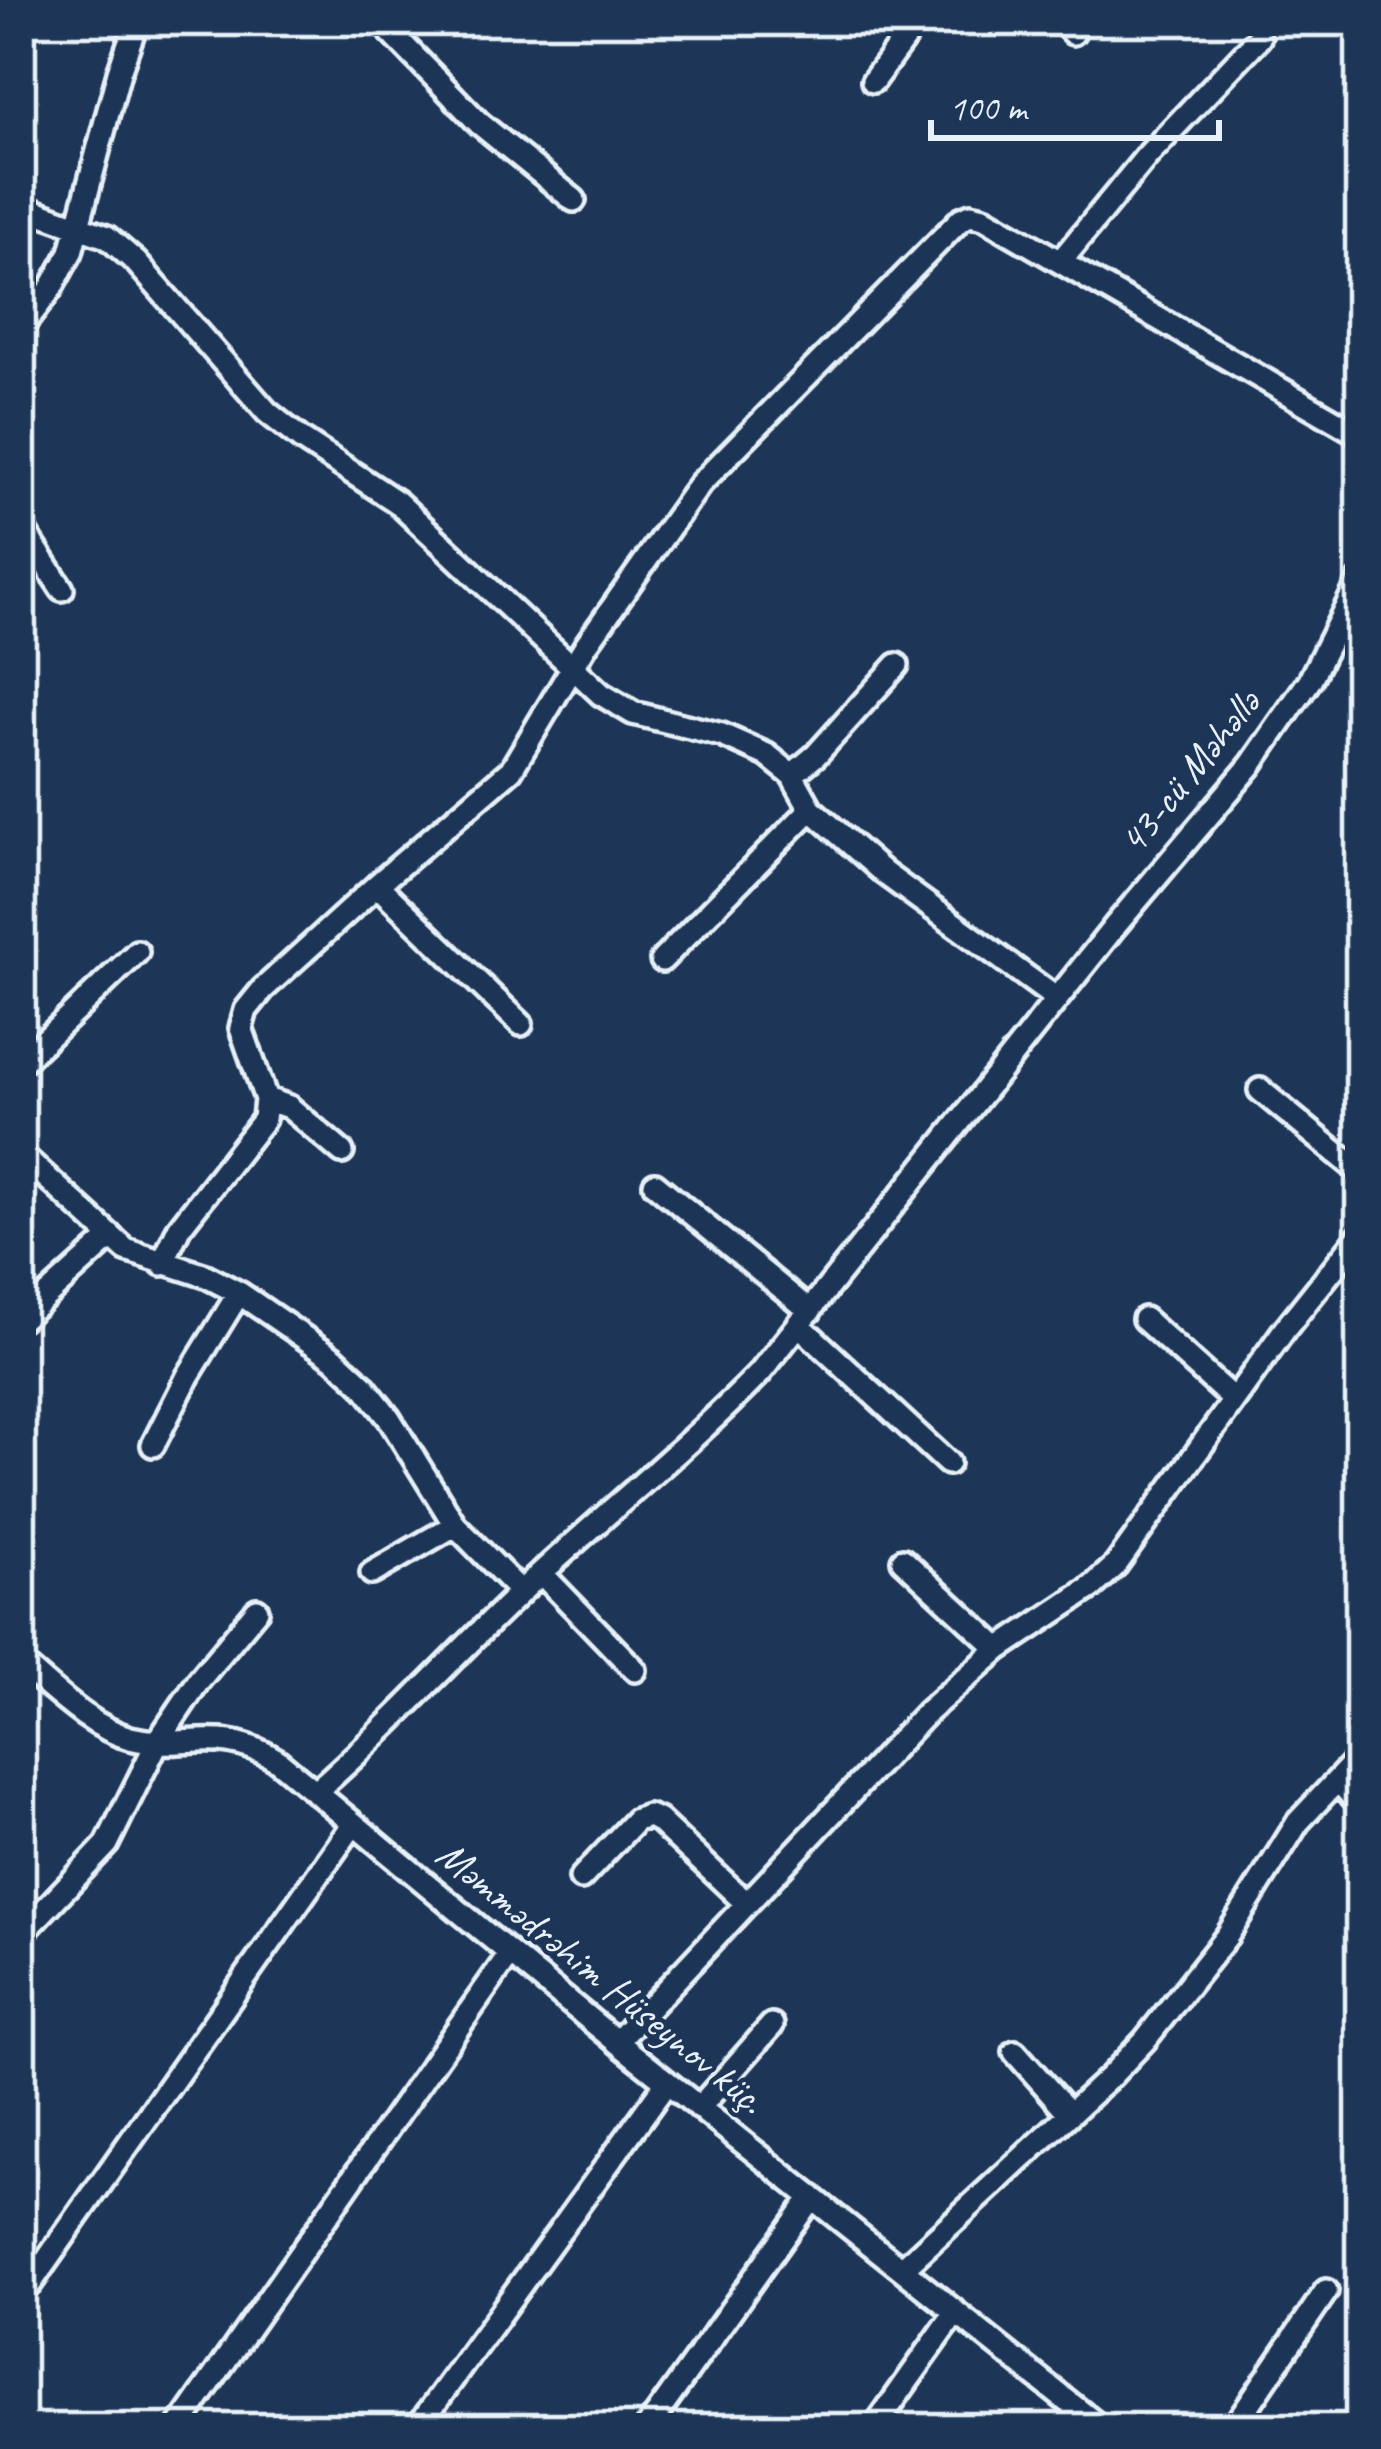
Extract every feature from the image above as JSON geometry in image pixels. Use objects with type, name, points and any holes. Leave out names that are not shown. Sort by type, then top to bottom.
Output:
[{"type":"street","points":[[21,328],[63,268],[79,227],[137,21]]},
{"type":"street","points":[[380,21],[479,123],[574,200]]},
{"type":"street","points":[[873,82],[917,21]]},
{"type":"street","points":[[1060,262],[1147,157],[1259,38]]},
{"type":"street","points":[[21,206],[107,237],[136,262],[267,412],[398,502],[616,705],[767,755],[792,775],[811,809],[884,873],[1057,999]]},
{"type":"street","points":[[162,1264],[179,1228],[264,1119],[266,1099],[241,1028],[246,1010],[377,885],[511,770],[572,668],[700,484],[961,219],[983,218],[1360,435]]},
{"type":"street","points":[[21,526],[62,589]]},
{"type":"street","name":"43-cü Məhəllə","points":[[315,1792],[386,1730],[541,1573],[717,1417],[805,1318],[1277,728],[1333,640],[1360,580]]},
{"type":"street","points":[[792,775],[897,665]]},
{"type":"street","points":[[662,960],[811,809]]},
{"type":"street","points":[[377,885],[521,1024]]},
{"type":"street","points":[[21,1063],[137,952]]},
{"type":"street","points":[[1260,1090],[1360,1172]]},
{"type":"street","points":[[266,1099],[289,1107],[341,1152]]},
{"type":"street","points":[[21,1154],[110,1238],[140,1257],[206,1276],[239,1293],[334,1358],[363,1384],[389,1418],[455,1525],[521,1592]]},
{"type":"street","points":[[656,1184],[805,1318],[948,1463]]},
{"type":"street","points":[[617,2042],[927,1712],[999,1649],[1092,1587],[1116,1565],[1360,1235]]},
{"type":"street","points":[[21,1319],[110,1238]]},
{"type":"street","points":[[153,1445],[239,1293]]},
{"type":"street","points":[[1144,1319],[1234,1400]]},
{"type":"street","points":[[372,1573],[455,1525]]},
{"type":"street","points":[[903,1560],[999,1649]]},
{"type":"street","points":[[541,1573],[635,1670]]},
{"type":"street","points":[[21,1935],[107,1844],[158,1742],[199,1680],[257,1610]]},
{"type":"street","name":"Məmmədrəhim Hüseynov küç.","points":[[21,1663],[104,1726],[128,1738],[158,1742],[200,1738],[254,1747],[1094,2425]]},
{"type":"street","points":[[902,2269],[1144,2040],[1227,1936],[1298,1822],[1360,1756]]},
{"type":"street","points":[[1338,1780],[1360,1805]]},
{"type":"street","points":[[581,1878],[636,1820],[647,1816],[658,1820],[746,1902]]},
{"type":"street","points":[[30,2284],[352,1826]]},
{"type":"street","points":[[178,2428],[509,1955]]},
{"type":"street","points":[[699,2108],[772,2025]]},
{"type":"street","points":[[1015,2052],[1070,2114]]},
{"type":"street","points":[[417,2428],[667,2083]]},
{"type":"street","points":[[646,2428],[812,2197]]},
{"type":"street","points":[[1233,2428],[1326,2291]]},
{"type":"street","points":[[874,2428],[956,2312]]}]
